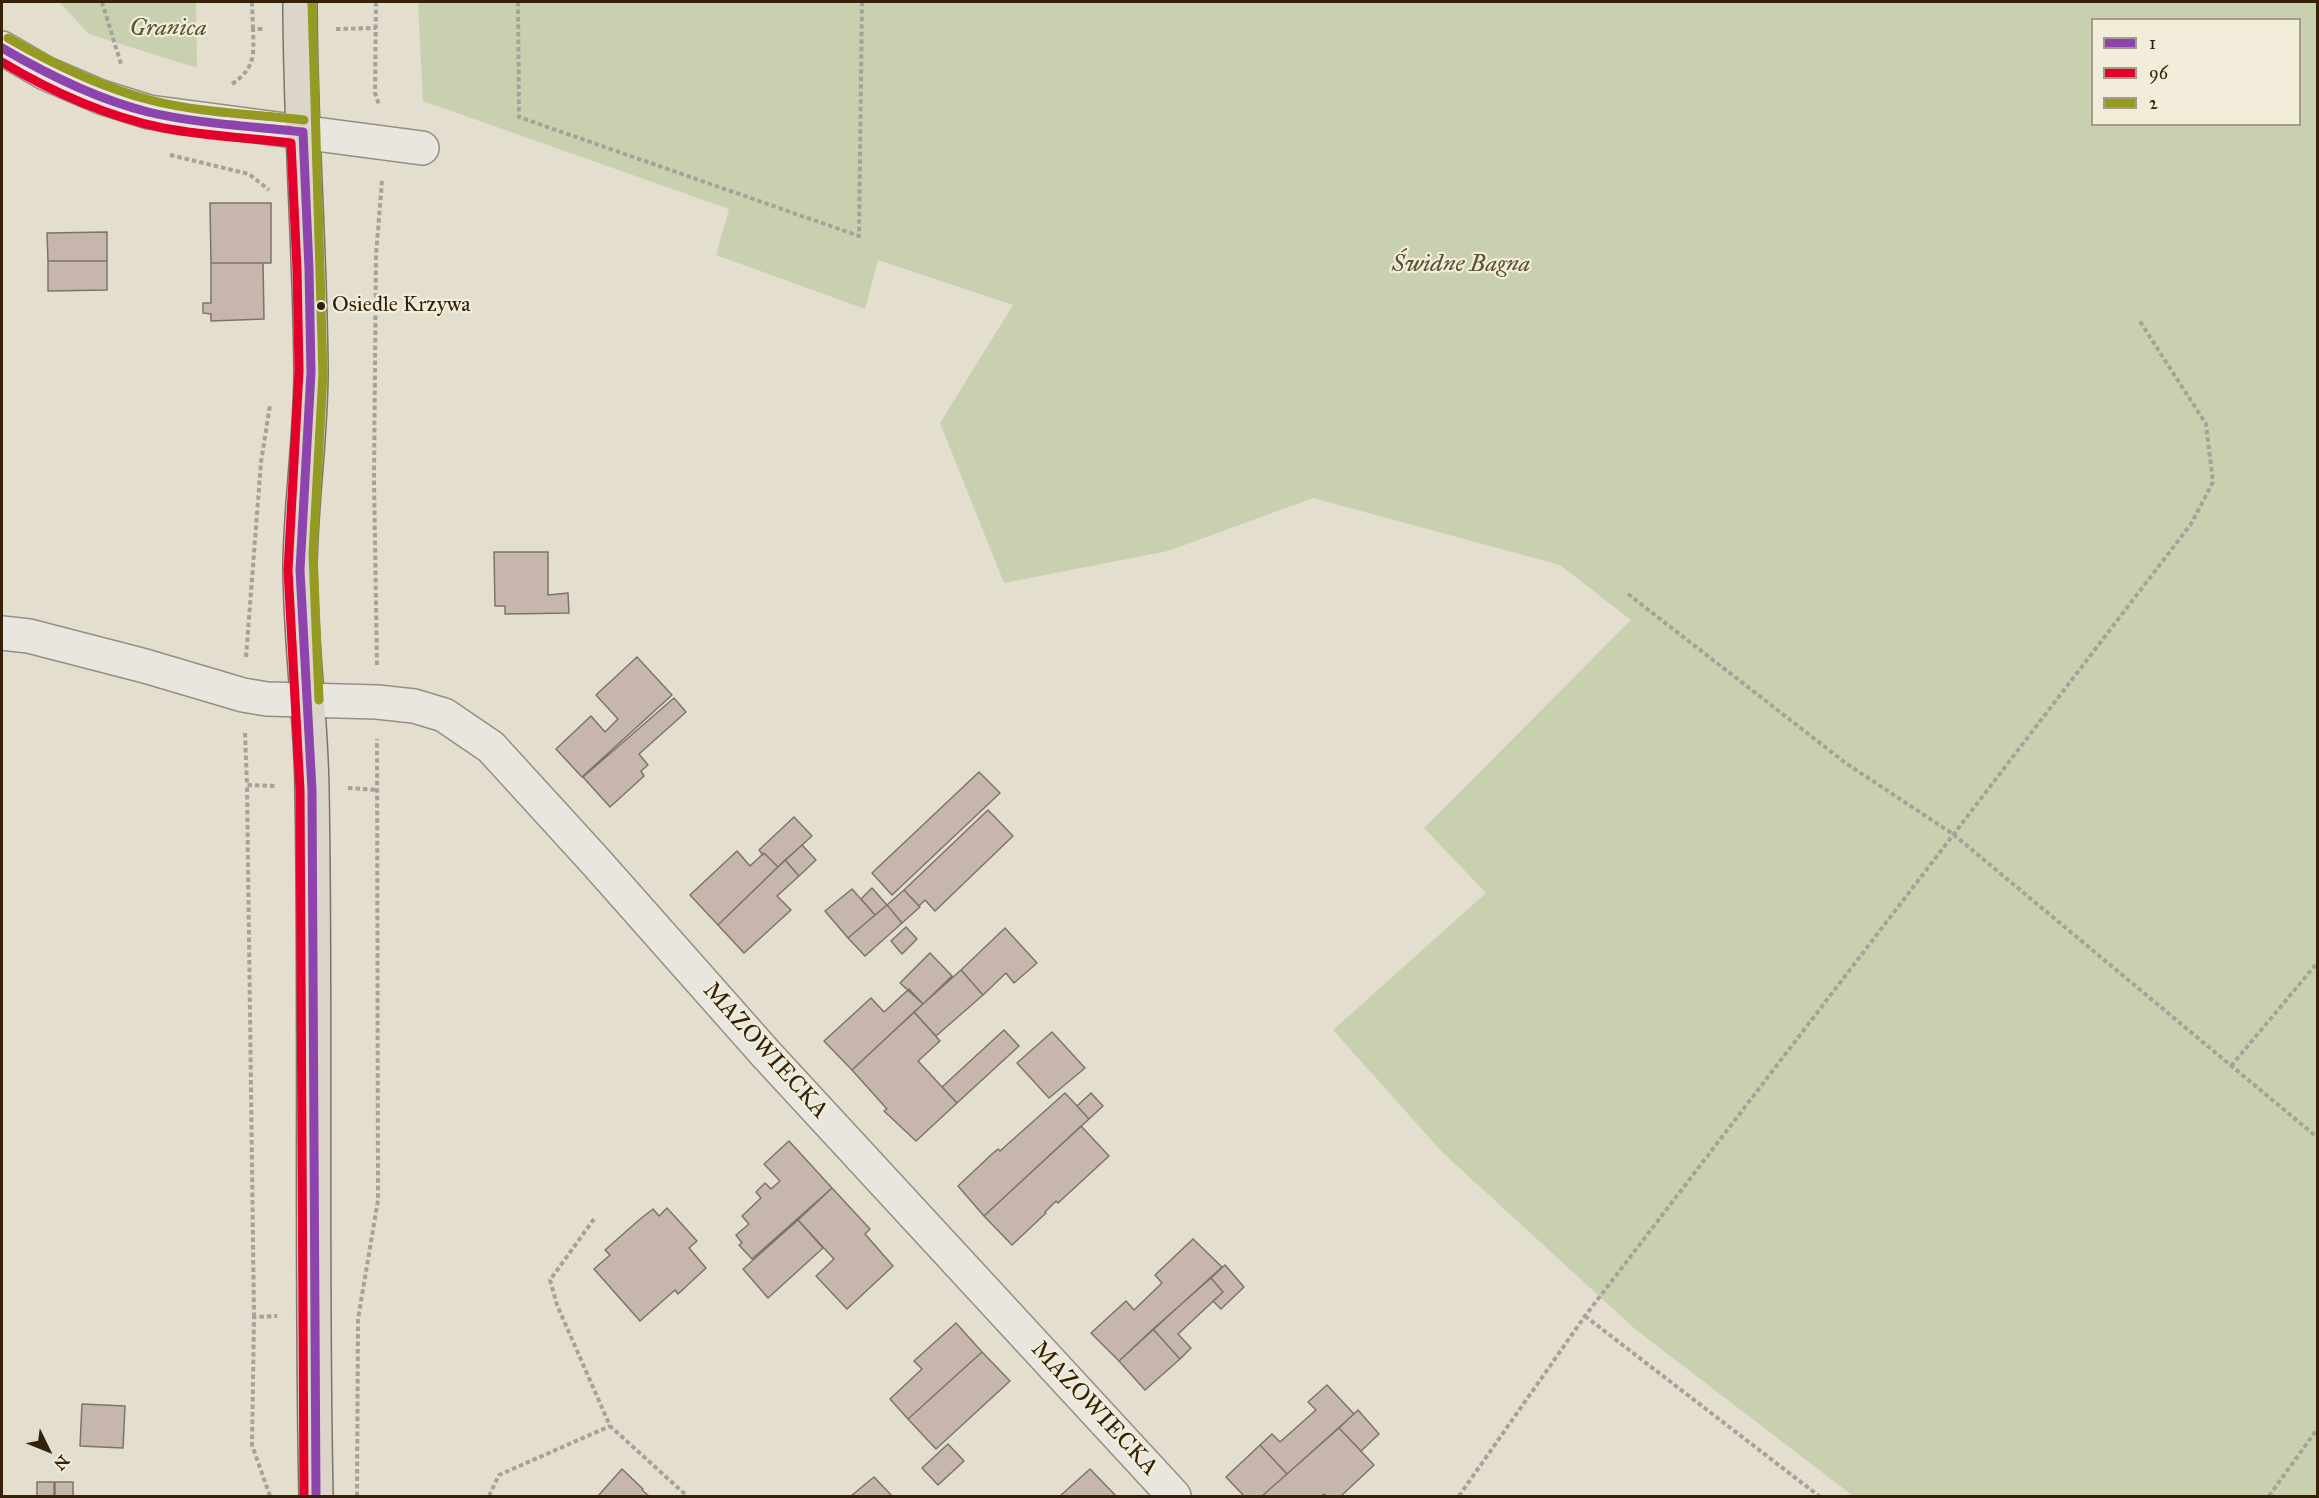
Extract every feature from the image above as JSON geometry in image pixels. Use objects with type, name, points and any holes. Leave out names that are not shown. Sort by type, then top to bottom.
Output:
[{"type":"main road","points":[[300,15],[311,374],[301,540],[301,616],[312,786],[313,1316],[316,1497]]},
{"type":"street","points":[[2,48],[45,73],[101,97],[149,112],[422,148]]},
{"type":"street","name":"MAZOWIECKA","points":[[2,633],[29,636],[64,645],[243,695],[267,699],[377,702],[414,706],[444,715],[491,747],[766,1054],[1174,1497]]},
{"type":"path","points":[[102,2],[124,73],[149,112]]},
{"type":"path","points":[[227,87],[246,74],[254,55],[252,2]]},
{"type":"path","points":[[376,2],[375,93],[380,109]]},
{"type":"path","points":[[518,2],[519,117],[859,236],[862,2]]},
{"type":"path","points":[[253,29],[300,15],[376,28]]},
{"type":"path","points":[[165,154],[249,174],[272,192]]},
{"type":"path","points":[[357,1497],[358,1319],[378,1200],[374,478],[376,255],[383,176]]},
{"type":"path","points":[[1459,1497],[1585,1316],[2191,524],[2213,482],[2206,424],[2139,320]]},
{"type":"path","points":[[270,1497],[252,1445],[254,1317],[247,785],[243,695],[261,462],[272,395]]},
{"type":"path","points":[[1628,594],[1847,764],[1953,834],[2318,1138]]},
{"type":"path","points":[[247,785],[377,790]]},
{"type":"path","points":[[2230,1066],[2318,962]]},
{"type":"path","points":[[594,1219],[550,1280],[557,1305],[610,1426],[687,1497]]},
{"type":"path","points":[[254,1317],[313,1316],[358,1319]]},
{"type":"path","points":[[1585,1316],[1819,1497]]},
{"type":"path","points":[[489,1497],[499,1475],[610,1426]]},
{"type":"path","points":[[2269,1497],[2318,1428]]},
{"type":"green space","name":"Granica","points":[[59,2],[196,2],[197,68],[89,34]]},
{"type":"green space","name":"Świdne Bagna","points":[[418,2],[2317,2],[2317,1496],[1853,1496],[1635,1329],[1442,1152],[1333,1030],[1486,893],[1424,828],[1631,620],[1560,565],[1313,498],[1168,551],[1004,583],[940,423],[1013,305],[878,260],[865,309],[716,255],[729,209],[423,101]]},
{"type":"building","points":[[210,203],[271,203],[271,263],[211,263]]},
{"type":"building","points":[[107,232],[107,261],[48,261],[47,233]]},
{"type":"building","points":[[48,261],[107,261],[107,290],[48,291]]},
{"type":"building","points":[[211,263],[263,263],[264,319],[211,321],[211,314],[203,313],[203,303],[211,303]]},
{"type":"building","points":[[494,552],[548,552],[548,595],[568,593],[569,613],[505,614],[505,606],[495,606]]},
{"type":"building","points":[[637,657],[672,695],[582,777],[556,749],[591,716],[605,732],[618,719],[596,695]]},
{"type":"building","points":[[674,698],[686,712],[639,754],[648,765],[641,771],[644,776],[610,807],[583,777]]},
{"type":"building","points":[[979,772],[1000,793],[892,895],[872,873]]},
{"type":"building","points":[[988,810],[1013,836],[935,911],[925,900],[919,906],[904,890]]},
{"type":"building","points":[[794,817],[812,836],[778,867],[759,850]]},
{"type":"building","points":[[802,845],[816,860],[799,876],[785,860]]},
{"type":"building","points":[[737,851],[750,866],[764,853],[778,867],[718,925],[690,895]]},
{"type":"building","points":[[785,860],[799,876],[777,896],[791,910],[744,953],[718,925]]},
{"type":"building","points":[[872,888],[887,905],[875,915],[861,899]]},
{"type":"building","points":[[852,889],[875,915],[848,938],[825,911]]},
{"type":"building","points":[[904,890],[920,907],[902,923],[887,905]]},
{"type":"building","points":[[887,905],[902,923],[865,956],[848,938]]},
{"type":"building","points":[[906,927],[917,939],[902,954],[891,941]]},
{"type":"building","points":[[1005,928],[1037,963],[1014,983],[1006,973],[983,995],[961,970]]},
{"type":"building","points":[[930,953],[952,976],[923,1004],[900,983]]},
{"type":"building","points":[[961,970],[983,995],[936,1036],[914,1012]]},
{"type":"building","points":[[909,989],[923,1004],[852,1070],[824,1041],[871,998],[884,1012]]},
{"type":"building","points":[[914,1012],[940,1041],[918,1061],[957,1103],[916,1141],[884,1111],[887,1109],[852,1070]]},
{"type":"building","points":[[1004,1030],[1019,1046],[957,1103],[942,1087]]},
{"type":"building","points":[[1052,1032],[1085,1068],[1049,1098],[1017,1063]]},
{"type":"building","points":[[1065,1093],[1089,1119],[984,1216],[958,1186],[992,1154],[998,1149],[1000,1151]]},
{"type":"building","points":[[1091,1093],[1103,1106],[1089,1119],[1077,1106]]},
{"type":"building","points":[[1081,1126],[1109,1156],[1058,1203],[1056,1201],[1012,1245],[984,1216]]},
{"type":"building","points":[[789,1141],[832,1188],[752,1259],[739,1245],[742,1243],[736,1235],[749,1224],[742,1216],[761,1198],[756,1192],[765,1183],[771,1189],[780,1181],[764,1164]]},
{"type":"building","points":[[832,1188],[870,1229],[865,1234],[893,1266],[847,1309],[816,1276],[834,1259],[798,1220]]},
{"type":"building","points":[[667,1208],[697,1241],[689,1248],[706,1268],[678,1294],[675,1290],[640,1321],[594,1269],[610,1255],[605,1250],[639,1220],[653,1209],[659,1216]]},
{"type":"building","points":[[798,1220],[823,1248],[768,1298],[743,1269]]},
{"type":"building","points":[[1193,1239],[1222,1267],[1119,1361],[1091,1333],[1126,1301],[1134,1310],[1162,1283],[1155,1275]]},
{"type":"building","points":[[1225,1265],[1244,1287],[1221,1309],[1213,1301],[1223,1292],[1211,1278]]},
{"type":"building","points":[[1211,1278],[1223,1292],[1178,1334],[1191,1348],[1180,1359],[1153,1329]]},
{"type":"building","points":[[956,1323],[982,1352],[908,1419],[890,1399],[922,1369],[914,1361]]},
{"type":"building","points":[[1153,1329],[1180,1359],[1145,1390],[1119,1361]]},
{"type":"building","points":[[982,1352],[1010,1381],[936,1449],[908,1419]]},
{"type":"building","points":[[1327,1385],[1354,1414],[1287,1474],[1260,1445],[1272,1434],[1280,1442],[1316,1410],[1308,1402]]},
{"type":"building","points":[[82,1404],[125,1406],[123,1448],[80,1446]]},
{"type":"building","points":[[1358,1410],[1379,1434],[1361,1451],[1339,1428]]},
{"type":"building","points":[[1339,1428],[1374,1465],[1341,1496],[1324,1494],[1322,1496],[1262,1496]]},
{"type":"building","points":[[948,1444],[964,1461],[938,1485],[922,1468]]},
{"type":"building","points":[[1260,1445],[1287,1474],[1262,1496],[1244,1496],[1226,1477]]},
{"type":"building","points":[[622,1469],[642,1490],[649,1496],[598,1496]]},
{"type":"building","points":[[1090,1469],[1116,1496],[1060,1496]]},
{"type":"building","points":[[874,1477],[892,1496],[851,1496]]},
{"type":"building","points":[[37,1482],[54,1482],[54,1496],[37,1496]]},
{"type":"building","points":[[55,1482],[73,1482],[73,1496],[55,1496]]},
{"type":"transit line","name":"2","points":[[312,2],[323,374],[313,554],[319,700]]},
{"type":"transit line","name":"2","points":[[8,38],[77,74],[150,100],[207,110],[304,120]]},
{"type":"transit line","name":"1","points":[[2,48],[73,85],[129,107],[187,119],[303,132],[311,372],[300,570],[312,790],[316,1496]]},
{"type":"transit line","name":"96","points":[[2,62],[80,102],[142,123],[195,133],[291,143],[299,371],[288,570],[300,790],[304,1496]]},
{"type":"place","name":"Osiedle Krzywa","points":[[321,306]]}]
